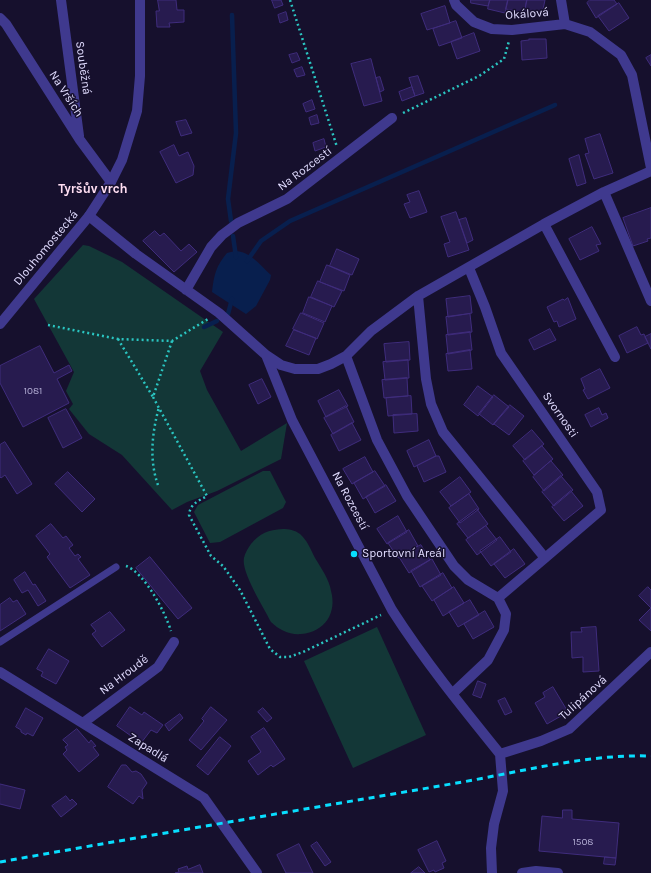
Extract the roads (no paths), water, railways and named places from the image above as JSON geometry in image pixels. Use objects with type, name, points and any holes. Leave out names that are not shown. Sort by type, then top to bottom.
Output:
[{"type":"street","name":"Souběžná","points":[[61,0],[80,140]]},
{"type":"street","name":"Dlouhomostecká","points":[[0,324],[89,216],[111,182],[122,160],[136,111],[140,76],[140,0]]},
{"type":"street","name":"Okálová","points":[[454,0],[456,5],[474,22],[492,29],[512,30],[565,24]]},
{"type":"street","points":[[266,355],[281,365],[295,369],[318,369],[332,364],[346,356],[371,332],[418,296],[544,224],[604,192],[651,170],[632,74],[621,56],[590,32],[565,24],[561,0]]},
{"type":"street","name":"Na Vrších","points":[[0,18],[6,24],[80,140],[111,182]]},
{"type":"street","name":"Na Rozcestí","points":[[186,290],[211,247],[222,235],[238,223],[287,199],[392,118]]},
{"type":"street","points":[[604,192],[651,301]]},
{"type":"street","name":"Na Rozcestí","points":[[89,216],[136,254],[219,313],[266,355],[292,420],[392,610],[452,694],[500,754]]},
{"type":"street","points":[[544,224],[615,357]]},
{"type":"street","name":"Svornosti","points":[[468,268],[485,307],[501,353],[597,492],[601,510],[498,598]]},
{"type":"street","points":[[418,296],[426,379],[431,404],[443,432],[545,558]]},
{"type":"street","points":[[346,356],[377,440],[407,496],[454,566],[468,580],[498,598],[506,614],[504,630],[488,660],[452,694]]},
{"type":"street","name":"Na Hroudě","points":[[83,722],[158,667],[174,642]]},
{"type":"street","name":"Tulipánová","points":[[500,754],[541,742],[569,729],[651,652]]},
{"type":"street","name":"Zapadlá","points":[[0,672],[204,798],[258,873]]},
{"type":"street","points":[[492,873],[491,848],[494,824],[503,791],[500,754]]},
{"type":"street","points":[[522,873],[536,871],[558,873]]},
{"type":"lane","points":[[0,642],[116,567]]},
{"type":"water","points":[[235,251],[246,253],[271,275],[270,280],[256,306],[246,314],[212,292],[215,276],[220,262],[227,253]]},
{"type":"waterway","points":[[231,221],[228,199],[236,133],[232,15]]},
{"type":"waterway","points":[[247,261],[261,241],[290,221],[555,105]]},
{"type":"waterway","points":[[233,236],[236,257]]},
{"type":"waterway","points":[[228,314],[232,299]]},
{"type":"waterway","points":[[204,327],[217,321]]},
{"type":"railway","points":[[0,862],[451,784],[550,765],[600,758],[651,756]]},
{"type":"place","name":"Sportovní Areál","points":[[354,554]]},
{"type":"district","name":"Tyršův vrch","points":[[93,189]]}]
